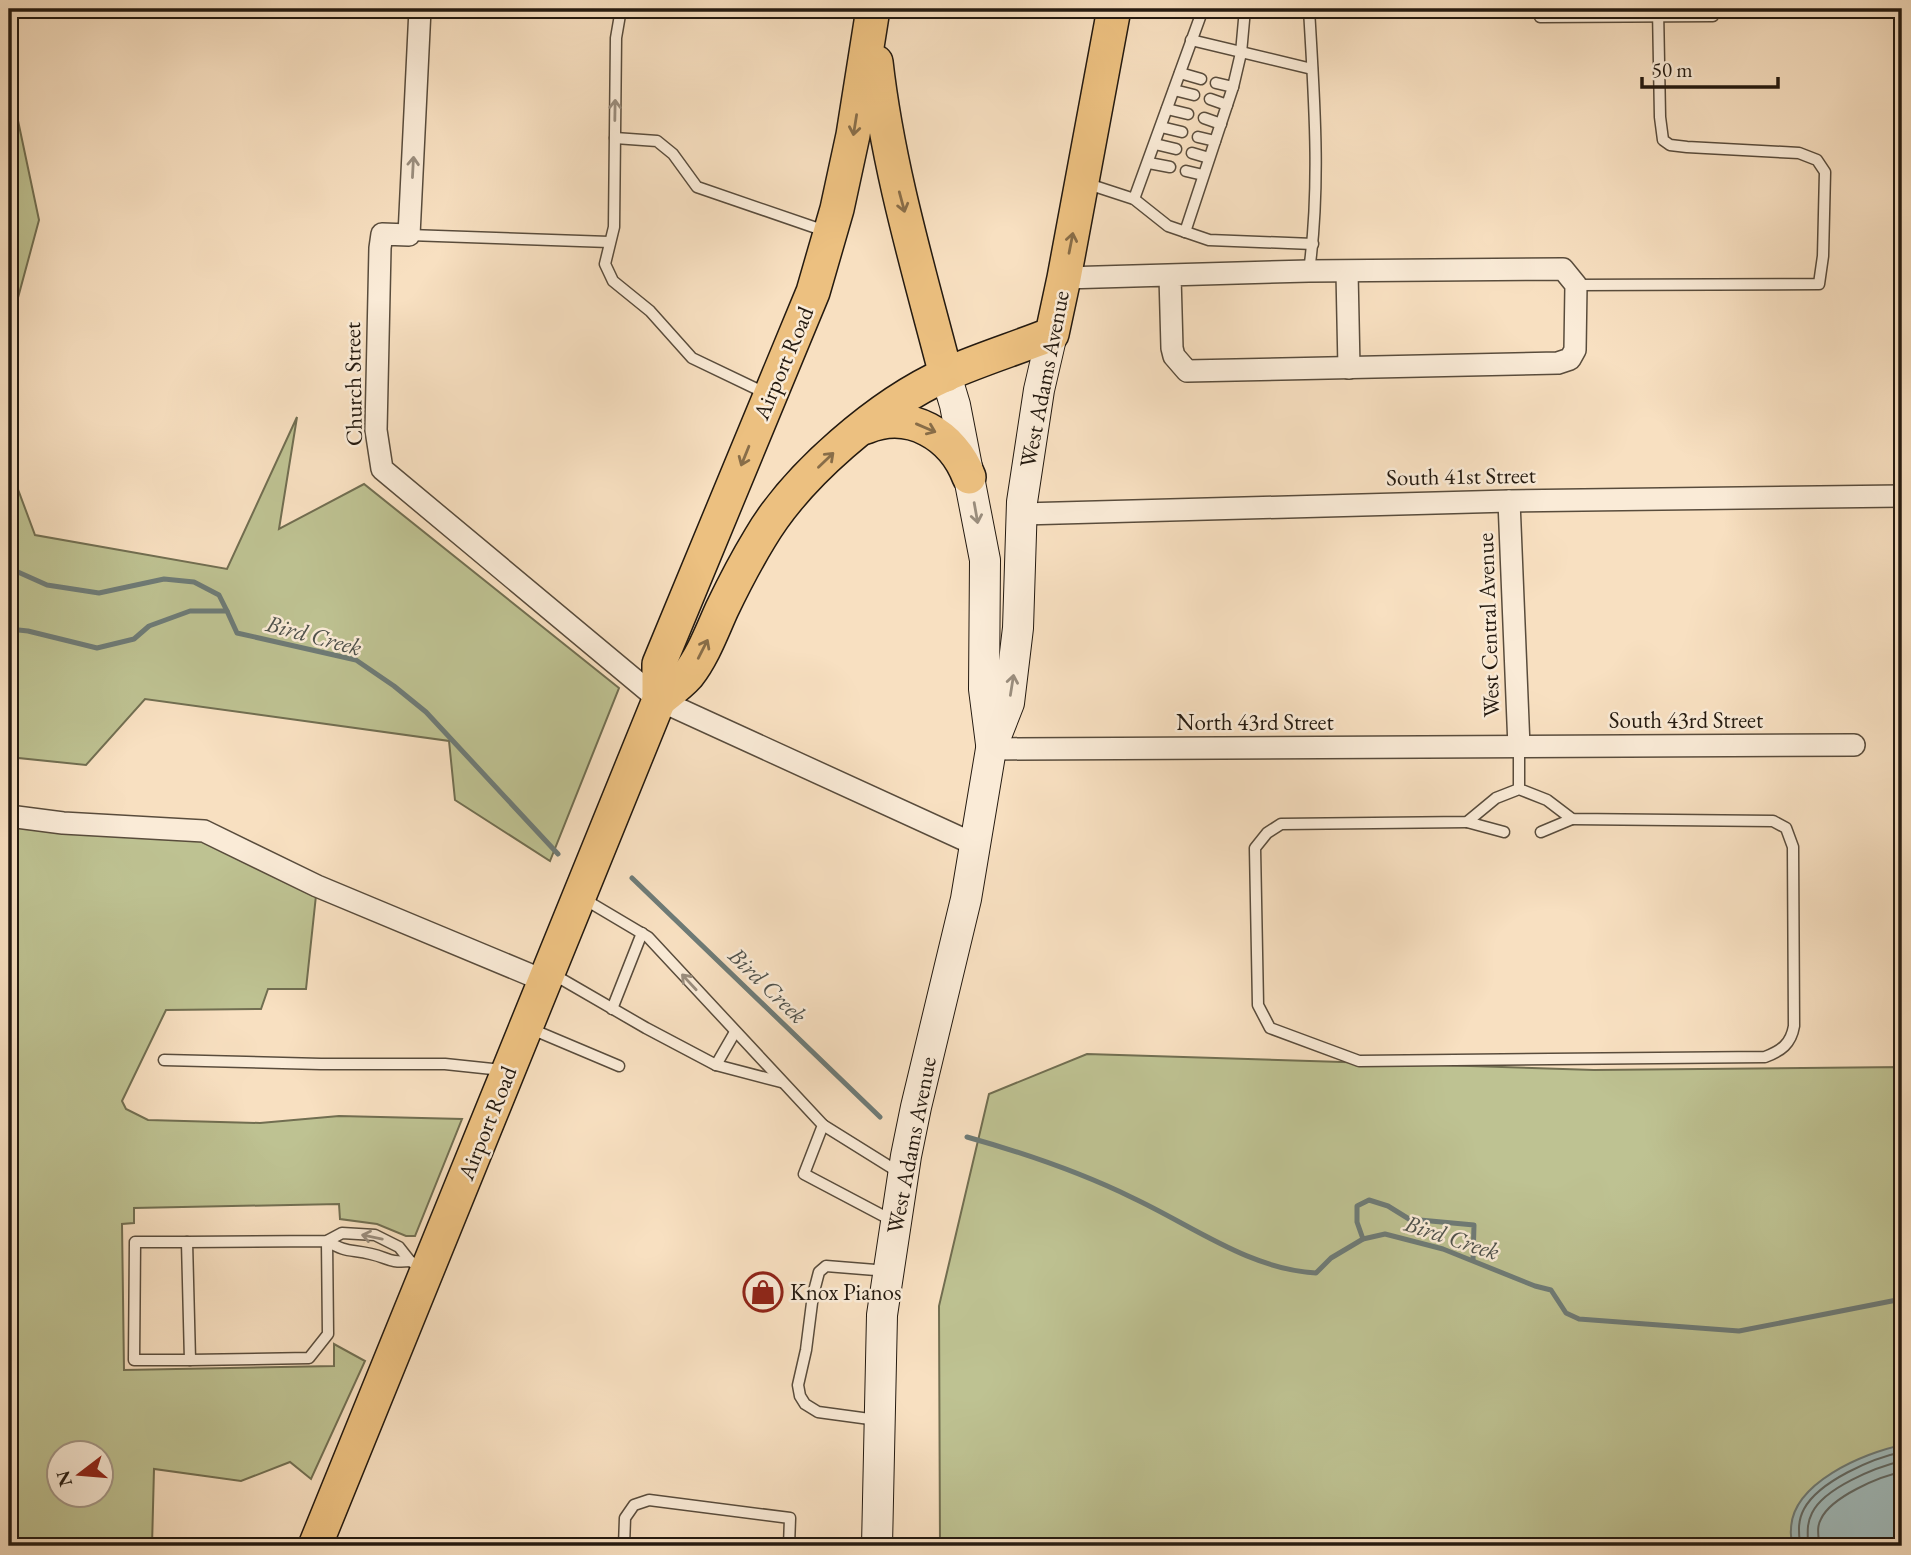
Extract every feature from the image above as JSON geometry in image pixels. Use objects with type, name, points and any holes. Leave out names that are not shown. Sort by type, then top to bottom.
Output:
[{"type":"main road","name":"West Adams Avenue","points":[[877,1546],[882,1315],[888,1271],[916,1107],[966,899],[991,749],[1009,703],[1015,665],[1021,514],[1038,390],[1064,278],[1114,9]]},
{"type":"main road","name":"Airport Road","points":[[315,1546],[418,1266],[509,1070],[660,700],[659,664],[813,292],[831,233],[853,135],[873,12]]},
{"type":"main road","name":"Airport Road","points":[[873,12],[881,104],[892,165],[946,374]]},
{"type":"main road","name":"Airport Road","points":[[660,700],[687,676],[702,653],[737,578],[762,534],[813,473],[881,412],[914,391],[946,374],[1052,334]]},
{"type":"main road","name":"West Adams Avenue","points":[[946,374],[955,405],[985,560],[984,689],[991,749]]},
{"type":"main road","points":[[861,429],[872,424],[897,421],[923,426],[936,432],[952,446],[964,463],[969,477]]},
{"type":"street","points":[[410,235],[419,9]]},
{"type":"street","name":"Church Street","points":[[410,235],[382,234],[380,248],[376,430],[382,469],[660,700]]},
{"type":"street","points":[[1064,278],[1309,271],[1563,269],[1576,285],[1575,350],[1570,359],[1558,363],[1187,371],[1174,356],[1172,348],[1170,276]]},
{"type":"street","points":[[1347,272],[1349,368]]},
{"type":"street","name":"South 41st Street","points":[[1021,514],[1510,501],[1902,496]]},
{"type":"street","name":"West Central Avenue","points":[[1510,501],[1519,747]]},
{"type":"street","points":[[660,700],[976,845]]},
{"type":"street","name":"South 43rd Street","points":[[1519,747],[1854,745]]},
{"type":"street","name":"North 43rd Street","points":[[991,749],[1519,747]]},
{"type":"street","points":[[9,816],[63,823],[204,831],[317,886],[547,976]]},
{"type":"lane","points":[[621,9],[616,38],[614,227],[605,264],[613,281],[650,311],[692,358],[770,396]]},
{"type":"lane","points":[[1134,199],[1202,10],[1224,9]]},
{"type":"lane","points":[[1185,232],[1233,87],[1241,53],[1245,9]]},
{"type":"lane","points":[[1309,9],[1316,175],[1309,271]]},
{"type":"lane","points":[[1540,9],[1540,17],[1659,12],[1713,16],[1713,9]]},
{"type":"lane","points":[[1576,285],[1819,284],[1823,256],[1825,173],[1817,160],[1799,153],[1687,147],[1670,145],[1662,140],[1659,12]]},
{"type":"lane","points":[[1191,40],[1312,69]]},
{"type":"lane","points":[[1180,73],[1200,79]]},
{"type":"lane","points":[[1216,83],[1233,87]]},
{"type":"lane","points":[[1174,90],[1194,94]]},
{"type":"lane","points":[[1210,99],[1227,105]]},
{"type":"lane","points":[[1167,109],[1188,114]]},
{"type":"lane","points":[[1204,118],[1221,124]]},
{"type":"lane","points":[[1161,127],[1182,132]]},
{"type":"lane","points":[[1198,137],[1214,141]]},
{"type":"lane","points":[[615,138],[657,141],[673,154],[697,187],[831,233]]},
{"type":"lane","points":[[1155,144],[1176,149]]},
{"type":"lane","points":[[1192,153],[1209,158]]},
{"type":"lane","points":[[1149,163],[1170,167]]},
{"type":"lane","points":[[1186,171],[1203,175]]},
{"type":"lane","points":[[1082,182],[1134,199],[1168,226],[1209,240],[1313,244]]},
{"type":"lane","points":[[410,235],[609,242]]},
{"type":"lane","points":[[1519,747],[1519,789]]},
{"type":"lane","points":[[1467,822],[1496,798],[1519,789],[1547,800],[1572,819]]},
{"type":"lane","points":[[1504,832],[1467,822],[1281,824],[1267,833],[1255,848],[1258,1005],[1270,1028],[1359,1061],[1765,1057],[1780,1052],[1792,1037],[1794,1026],[1793,847],[1786,828],[1773,821],[1572,819],[1541,832]]},
{"type":"lane","points":[[579,896],[648,937],[823,1125],[903,1175]]},
{"type":"lane","points":[[612,1009],[642,933]]},
{"type":"lane","points":[[547,976],[716,1065],[781,1082]]},
{"type":"lane","points":[[526,1027],[619,1066]]},
{"type":"lane","points":[[716,1065],[735,1032]]},
{"type":"lane","points":[[164,1060],[445,1064],[509,1070]]},
{"type":"lane","points":[[823,1125],[804,1174],[896,1222]]},
{"type":"lane","points":[[327,1241],[328,1334],[309,1358],[134,1360],[135,1242],[327,1241],[342,1233],[375,1235],[399,1247],[418,1266]]},
{"type":"lane","points":[[327,1241],[342,1250],[372,1254],[393,1263],[418,1266]]},
{"type":"lane","points":[[187,1242],[190,1360]]},
{"type":"lane","points":[[880,1420],[818,1412],[805,1404],[800,1396],[799,1385],[819,1272],[826,1266],[888,1271]]},
{"type":"lane","points":[[624,1546],[625,1518],[634,1505],[649,1500],[790,1518],[789,1546]]},
{"type":"green space","points":[[9,78],[39,220],[9,331]]},
{"type":"green space","points":[[297,417],[279,529],[364,484],[619,688],[550,861],[455,800],[449,741],[145,699],[86,765],[9,757],[9,442],[13,476],[35,535],[227,569]]},
{"type":"green space","points":[[9,816],[204,831],[317,886],[306,989],[268,989],[261,1009],[166,1010],[122,1101],[126,1109],[148,1120],[260,1123],[339,1116],[462,1119],[415,1236],[406,1236],[377,1224],[340,1219],[339,1204],[134,1208],[134,1223],[122,1224],[124,1370],[334,1366],[334,1344],[365,1361],[311,1479],[290,1462],[241,1481],[154,1469],[152,1546],[9,1546]]},
{"type":"green space","points":[[1087,1054],[1594,1070],[1902,1067],[1902,1546],[940,1546],[939,1306],[989,1094]]},
{"type":"water","points":[[1902,1445],[1902,1546],[1793,1546],[1791,1532],[1794,1513],[1803,1498],[1816,1485],[1850,1463]]},
{"type":"waterway","points":[[9,568],[47,585],[99,593],[164,579],[194,582],[219,595],[227,611]]},
{"type":"waterway","name":"Bird Creek","points":[[9,629],[97,648],[134,639],[149,626],[190,611],[227,611],[237,633],[356,660],[426,712],[558,854]]},
{"type":"waterway","name":"Bird Creek","points":[[632,878],[880,1117]]},
{"type":"waterway","name":"Bird Creek","points":[[967,1137],[1072,1171],[1133,1198],[1244,1255],[1291,1270],[1316,1273],[1331,1258],[1363,1239],[1385,1234],[1443,1249],[1551,1290],[1566,1313],[1579,1319],[1739,1331],[1902,1299]]},
{"type":"waterway","points":[[1363,1239],[1357,1222],[1357,1206],[1369,1200],[1388,1206],[1409,1219],[1474,1225],[1473,1260]]},
{"type":"place","name":"Knox Pianos","points":[[763,1292]]}]
